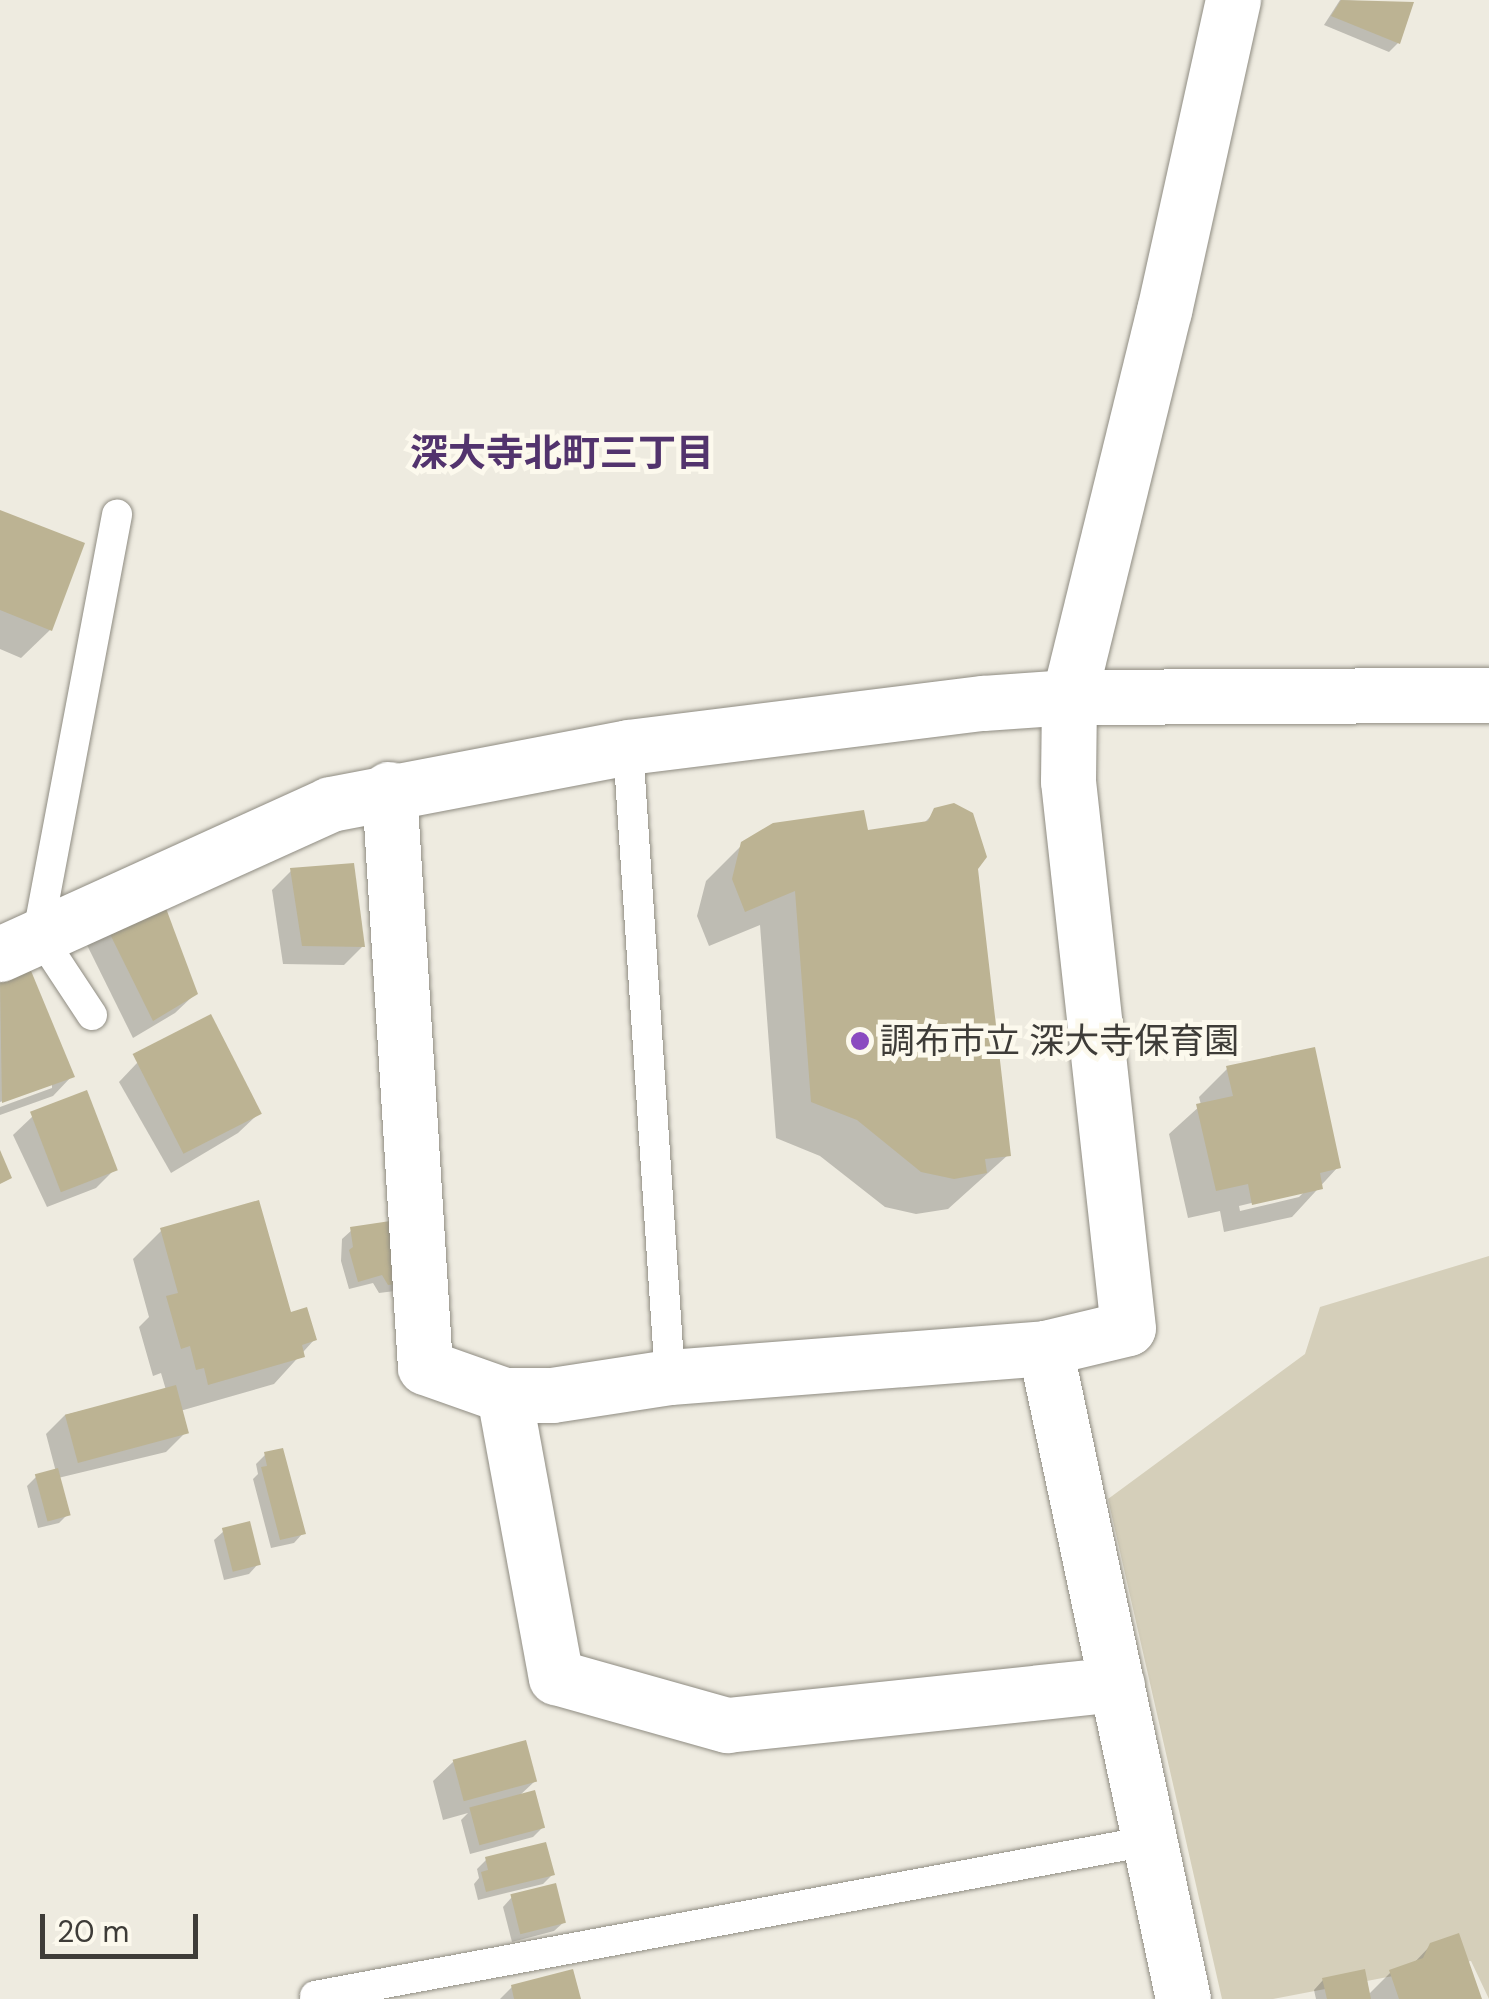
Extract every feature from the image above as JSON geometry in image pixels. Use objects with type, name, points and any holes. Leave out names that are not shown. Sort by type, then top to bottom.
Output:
[{"type":"street","points":[[390,790],[425,1367],[504,1396],[552,1395],[670,1377],[1045,1348],[1128,1328],[1068,781],[1069,697],[1164,311],[1233,0]]},
{"type":"street","points":[[13,935],[330,804],[628,747],[983,703],[1069,697],[1489,695]]},
{"type":"street","points":[[1045,1348],[1184,1999]]},
{"type":"street","points":[[504,1396],[556,1677],[726,1725],[1117,1684]]},
{"type":"lane","points":[[92,1015],[13,935],[118,514]]},
{"type":"lane","points":[[628,747],[670,1377]]},
{"type":"lane","points":[[316,1996],[1148,1841]]},
{"type":"shaded area","points":[[1489,1256],[1489,1999],[1471,1961],[1273,1999],[1222,1999],[1108,1499],[1305,1354],[1320,1307]]},
{"type":"building","points":[[1341,0],[1414,2],[1400,44],[1331,16]]},
{"type":"building","points":[[0,510],[85,543],[52,631],[0,610]]},
{"type":"building","points":[[954,803],[973,813],[987,857],[978,869],[1011,1156],[985,1159],[987,1173],[954,1179],[921,1172],[857,1120],[811,1102],[795,891],[745,912],[732,879],[741,842],[773,823],[864,810],[868,830],[928,821],[934,808]]},
{"type":"building","points":[[354,863],[365,947],[302,946],[290,868]]},
{"type":"building","points":[[164,903],[198,994],[153,1021],[104,922]]},
{"type":"building","points":[[29,966],[75,1077],[2,1103],[0,982]]},
{"type":"building","points":[[211,1014],[262,1114],[183,1154],[133,1054]]},
{"type":"building","points":[[1315,1047],[1341,1168],[1320,1173],[1323,1189],[1252,1205],[1248,1184],[1216,1191],[1196,1104],[1233,1096],[1226,1066]]},
{"type":"building","points":[[87,1090],[118,1170],[61,1192],[30,1112]]},
{"type":"building","points":[[0,1150],[12,1178],[0,1184]]},
{"type":"building","points":[[259,1200],[291,1312],[307,1307],[317,1340],[302,1345],[305,1357],[208,1385],[204,1368],[196,1370],[190,1346],[181,1349],[166,1296],[178,1293],[160,1228]]},
{"type":"building","points":[[397,1220],[407,1283],[388,1285],[382,1275],[358,1282],[349,1250],[353,1247],[350,1227]]},
{"type":"building","points":[[176,1385],[189,1433],[78,1463],[65,1415]]},
{"type":"building","points":[[283,1448],[306,1534],[280,1540],[261,1467],[267,1466],[264,1452]]},
{"type":"building","points":[[58,1468],[71,1515],[47,1522],[35,1474]]},
{"type":"building","points":[[250,1521],[261,1565],[233,1572],[222,1528]]},
{"type":"building","points":[[526,1740],[537,1782],[464,1801],[453,1760]]},
{"type":"building","points":[[535,1790],[545,1828],[479,1845],[469,1808]]},
{"type":"building","points":[[546,1842],[555,1875],[486,1892],[481,1872],[488,1870],[485,1857]]},
{"type":"building","points":[[556,1883],[566,1923],[520,1934],[510,1894]]},
{"type":"building","points":[[1459,1933],[1482,1999],[1399,1999],[1389,1970],[1423,1958],[1430,1943]]},
{"type":"building","points":[[573,1969],[581,1999],[514,1999],[511,1985]]},
{"type":"building","points":[[1365,1969],[1371,1999],[1327,1999],[1322,1978]]},
{"type":"place","name":"調布市立 深大寺保育園","points":[[860,1041]]},
{"type":"district","name":"深大寺北町三丁目","points":[[562,454]]}]
